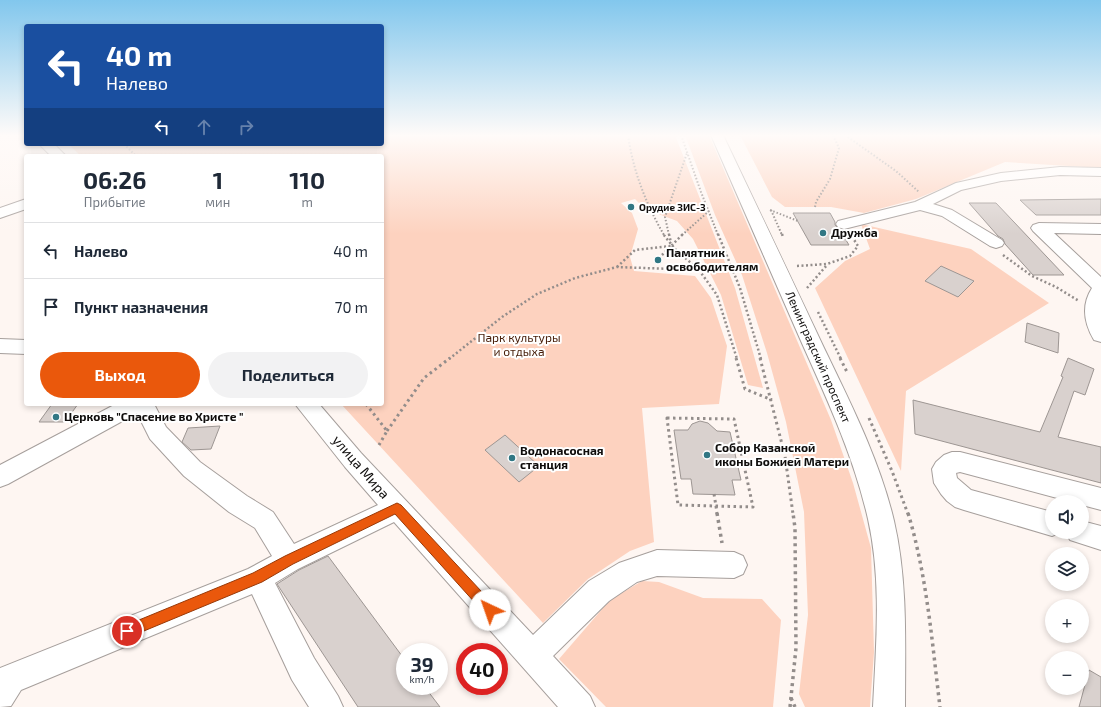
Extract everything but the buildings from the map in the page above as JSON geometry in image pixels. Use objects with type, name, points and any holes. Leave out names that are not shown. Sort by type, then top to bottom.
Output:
[{"type":"street","name":"Ленинградский проспект","points":[[732,168],[849,424],[871,484],[881,520],[888,558],[891,620],[889,707]]},
{"type":"street","points":[[844,224],[924,202],[956,187],[1001,177],[1060,171],[1101,172]]},
{"type":"street","points":[[924,202],[946,213],[999,248]]},
{"type":"street","points":[[0,213],[24,205]]},
{"type":"street","points":[[1101,229],[1039,228],[1101,287],[1095,296],[1093,310],[1101,335]]},
{"type":"street","points":[[0,346],[24,347]]},
{"type":"street","points":[[0,477],[131,406]]},
{"type":"street","points":[[143,406],[158,433],[192,469],[238,504],[264,520],[289,560]]},
{"type":"street","name":"улица Мира","points":[[308,406],[397,508],[579,707]]},
{"type":"street","points":[[1045,522],[964,499],[947,485],[943,475],[944,469],[952,462],[960,462],[1082,495]]},
{"type":"street","points":[[1089,497],[1101,500]]},
{"type":"street","points":[[0,695],[10,679],[258,578],[289,560],[397,508]]},
{"type":"street","points":[[1089,535],[1101,538]]},
{"type":"street","points":[[532,656],[599,591],[629,572],[657,563],[730,565]]},
{"type":"street","points":[[258,578],[303,669],[327,707]]},
{"type":"path","points":[[633,168],[653,214],[672,246],[700,270],[717,295],[745,389],[772,400]]},
{"type":"path","points":[[672,246],[665,217],[682,168]]},
{"type":"path","points":[[692,168],[708,211],[740,288],[772,400],[785,456],[795,528],[796,648],[790,707]]},
{"type":"path","points":[[815,207],[816,202],[830,179],[833,168]]},
{"type":"path","points":[[892,168],[924,202]]},
{"type":"path","points":[[770,210],[798,221]]},
{"type":"path","points":[[662,255],[708,211]]},
{"type":"path","points":[[797,266],[827,264],[850,256],[858,246],[844,224]]},
{"type":"path","points":[[617,268],[635,250],[672,246]]},
{"type":"path","points":[[999,248],[1032,276],[1056,287],[1093,310]]},
{"type":"path","points":[[807,288],[827,264]]},
{"type":"path","points":[[379,445],[424,378],[502,316],[537,294],[575,278],[617,268],[700,270]]},
{"type":"path","points":[[368,406],[387,431]]},
{"type":"path","points":[[667,418],[734,419],[753,507],[716,506],[678,505],[667,418]]},
{"type":"path","points":[[714,494],[730,565]]},
{"type":"path","points":[[790,698],[795,707]]},
{"type":"green space","name":"Парк культуры и отдыха","points":[[384,168],[688,168],[735,288],[763,388],[748,385],[721,295],[693,239],[677,221],[645,209],[635,199],[621,203],[632,213],[638,229],[630,257],[634,271],[695,276],[711,298],[727,346],[719,404],[642,408],[654,542],[630,551],[588,579],[543,623],[343,406],[384,406]]},
{"type":"green space","points":[[697,168],[723,168],[831,420],[853,483],[871,548],[874,652],[870,707],[805,707],[799,694],[808,615],[804,512],[786,422],[767,353],[742,275],[715,215]]},
{"type":"green space","points":[[757,168],[991,168],[916,199],[864,213],[831,207],[785,207],[772,197]]},
{"type":"green space","points":[[861,224],[971,249],[1049,303],[906,391],[901,471],[815,288],[845,261],[870,249]]},
{"type":"green space","points":[[642,581],[659,582],[703,598],[762,599],[781,620],[773,707],[606,707],[559,659],[610,600]]},
{"type":"place","name":"Орудие ЗИС-3","points":[[631,207]]},
{"type":"place","name":"Дружба","points":[[823,233]]},
{"type":"place","name":"Памятник освободителям","points":[[658,260]]},
{"type":"place","name":"Церковь \"Спасение во Христе \"","points":[[56,417]]},
{"type":"place","name":"Собор Казанской иконы Божией Матери","points":[[707,455]]},
{"type":"place","name":"Водонасосная станция","points":[[512,458]]},
{"type":"route","points":[[127,631],[258,578],[289,560],[397,508],[490,610]]}]
